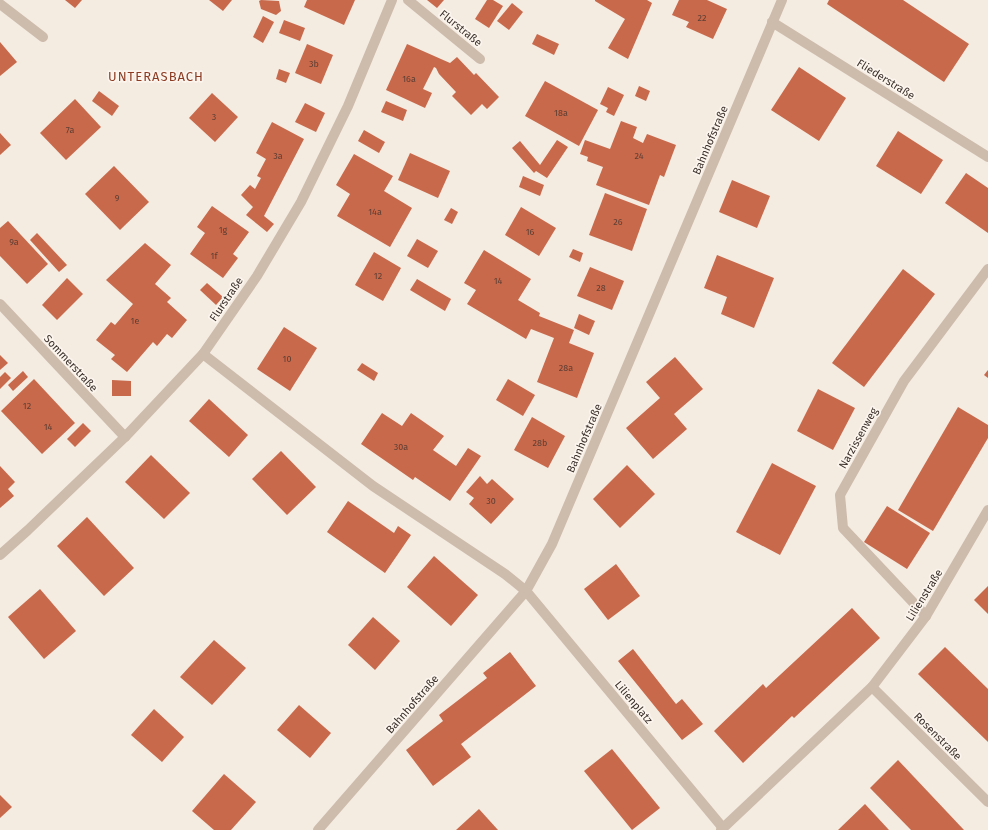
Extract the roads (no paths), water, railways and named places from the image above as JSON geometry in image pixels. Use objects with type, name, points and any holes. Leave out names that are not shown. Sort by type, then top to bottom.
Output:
[{"type":"street","name":"Flurstraße","points":[[0,555],[126,437],[203,354],[257,276],[301,202],[348,106],[392,0]]},
{"type":"street","name":"Flurstraße","points":[[408,0],[480,59]]},
{"type":"street","name":"Bahnhofstraße","points":[[318,830],[526,591],[552,544],[782,0]]},
{"type":"street","points":[[0,4],[43,37]]},
{"type":"street","name":"Fliederstraße","points":[[772,22],[988,157]]},
{"type":"street","name":"Narzissenweg","points":[[926,616],[843,528],[840,495],[904,381],[988,269]]},
{"type":"street","name":"Sommerstraße","points":[[0,304],[126,437]]},
{"type":"street","name":"Lilienplatz","points":[[203,354],[373,486],[505,574],[526,591],[722,829],[872,687]]},
{"type":"street","name":"Lilienstraße","points":[[872,687],[926,616],[988,510]]},
{"type":"street","name":"Rosenstraße","points":[[872,687],[988,802]]},
{"type":"district","name":"UNTERASBACH","points":[[156,76]]}]
